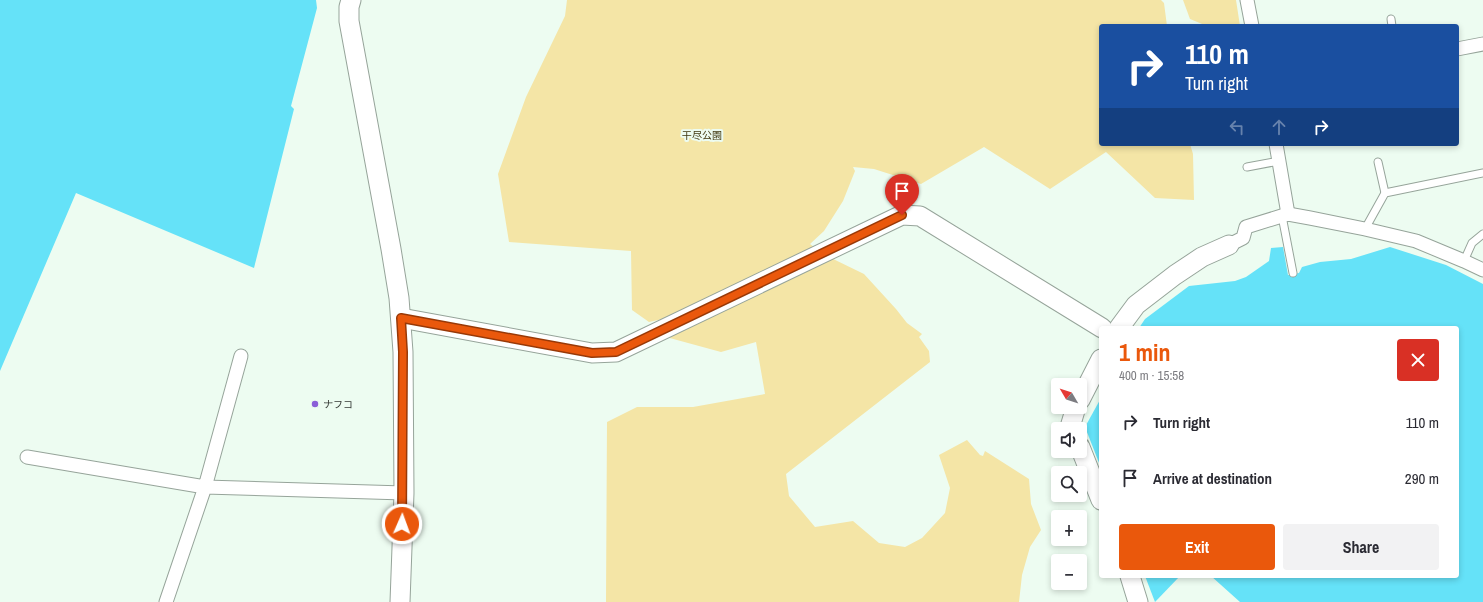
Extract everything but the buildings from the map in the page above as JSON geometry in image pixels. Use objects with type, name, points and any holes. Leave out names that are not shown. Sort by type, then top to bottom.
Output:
[{"type":"street","points":[[351,0],[349,7],[349,21],[391,249],[401,318],[403,352],[404,493],[400,602]]},
{"type":"street","points":[[1247,0],[1252,24]]},
{"type":"street","points":[[1459,49],[1483,44]]},
{"type":"street","points":[[1276,146],[1285,215]]},
{"type":"street","points":[[401,318],[592,353],[616,352],[902,215],[920,216],[1099,326]]},
{"type":"street","points":[[1120,326],[1136,305],[1175,275],[1202,258],[1243,238],[1246,227],[1285,215],[1365,229],[1416,241],[1483,270]]},
{"type":"street","points":[[166,602],[205,487],[241,356]]},
{"type":"street","points":[[1087,386],[1099,363]]},
{"type":"street","points":[[27,457],[205,487],[404,493]]},
{"type":"street","points":[[1084,458],[1099,495]]},
{"type":"street","points":[[1131,578],[1138,602]]},
{"type":"lane","points":[[1247,167],[1279,161]]},
{"type":"lane","points":[[1365,229],[1385,193],[1378,162]]},
{"type":"lane","points":[[1385,193],[1482,173]]},
{"type":"lane","points":[[1285,215],[1293,273]]},
{"type":"lane","points":[[1464,261],[1472,243],[1483,234]]},
{"type":"green space","name":"干尽公園","points":[[567,0],[1161,0],[1164,3],[1167,24],[1099,24],[1099,146],[1191,146],[1193,154],[1194,200],[1155,198],[1106,152],[1050,189],[984,147],[921,184],[874,169],[853,167],[855,171],[843,201],[824,231],[810,244],[826,256],[864,274],[907,323],[922,334],[919,337],[929,351],[930,362],[786,474],[789,496],[815,527],[853,521],[879,543],[905,547],[922,538],[945,513],[950,488],[939,455],[967,440],[980,455],[983,456],[985,451],[1029,479],[1031,504],[1041,530],[1030,547],[1022,575],[1019,602],[606,602],[607,422],[637,407],[693,407],[765,394],[756,342],[721,352],[666,337],[667,318],[649,322],[632,310],[631,251],[509,242],[498,174],[526,97],[565,16]]},
{"type":"green space","points":[[1183,0],[1236,0],[1240,24],[1202,24],[1190,19]]},
{"type":"water","points":[[0,0],[316,0],[317,8],[291,106],[294,109],[254,268],[76,193],[0,371]]},
{"type":"water","points":[[1283,247],[1288,275],[1299,273],[1302,267],[1320,262],[1351,259],[1390,247],[1446,265],[1483,284],[1483,602],[1240,602],[1213,578],[1459,578],[1459,326],[1140,326],[1145,319],[1189,286],[1235,281],[1246,277],[1269,261],[1271,248]]},
{"type":"water","points":[[1099,402],[1099,463],[1087,432],[1087,423]]},
{"type":"water","points":[[1146,578],[1178,578],[1155,602]]},
{"type":"place","name":"ナフコ","points":[[315,404]]},
{"type":"route","points":[[402,524],[404,493],[403,352],[401,318],[592,353],[616,352],[902,215]]}]
